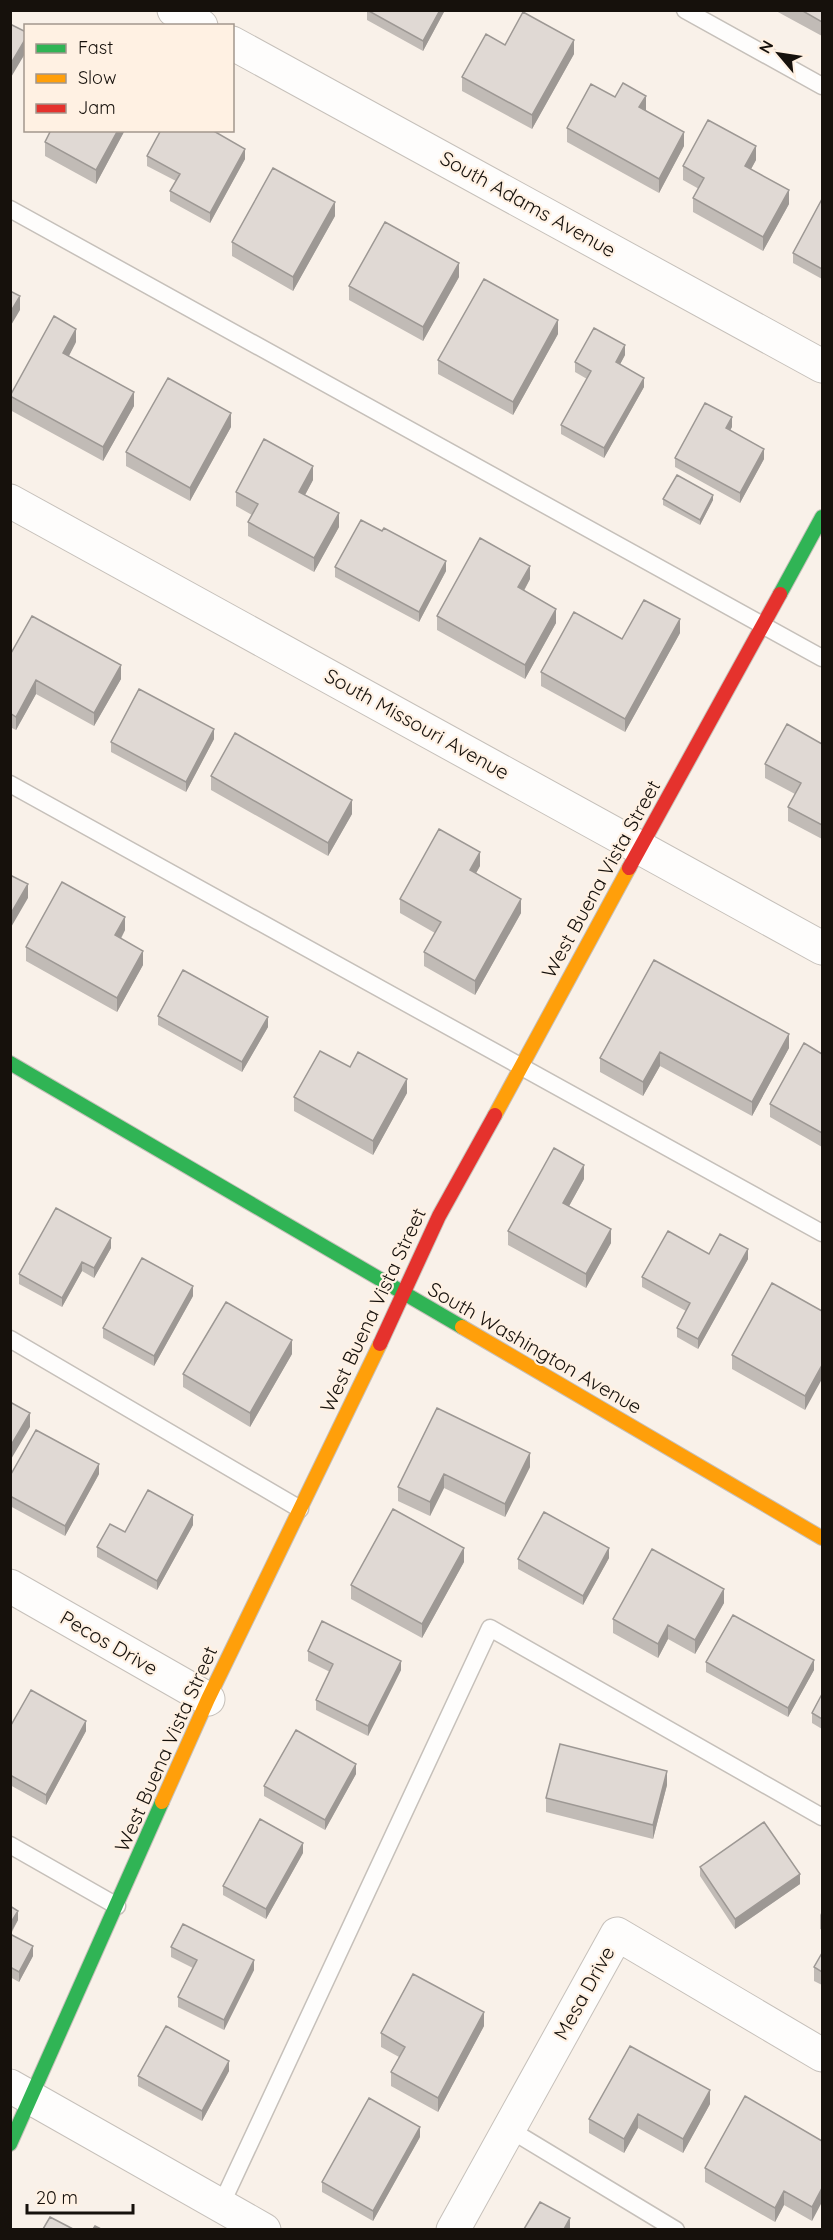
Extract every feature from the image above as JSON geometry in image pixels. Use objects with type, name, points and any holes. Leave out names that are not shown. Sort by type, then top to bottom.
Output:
[{"type":"street","points":[[174,10],[198,24]]},
{"type":"street","name":"South Adams Avenue","points":[[234,44],[822,366]]},
{"type":"street","name":"South Missouri Avenue","points":[[10,501],[822,948]]},
{"type":"street","name":"West Buena Vista Street","points":[[10,2144],[21,2092],[117,1906],[208,1699],[404,1294],[439,1216],[822,517]]},
{"type":"street","name":"South Washington Avenue","points":[[10,1063],[822,1538]]},
{"type":"street","name":"Pecos Drive","points":[[10,1586],[208,1699]]},
{"type":"street","name":"Mesa Drive","points":[[453,2229],[617,1934],[822,2055]]},
{"type":"street","points":[[21,2092],[264,2229]]},
{"type":"lane","points":[[685,10],[822,86]]},
{"type":"lane","points":[[10,209],[822,658]]},
{"type":"lane","points":[[10,784],[822,1233]]},
{"type":"lane","points":[[10,1339],[300,1509]]},
{"type":"lane","points":[[221,2205],[490,1628],[822,1817]]},
{"type":"lane","points":[[10,1845],[117,1906]]},
{"type":"lane","points":[[509,2129],[676,2229]]},
{"type":"building","points":[[367,10],[440,10],[423,41]]},
{"type":"building","points":[[801,10],[822,10],[822,22]]},
{"type":"building","points":[[523,12],[574,40],[532,115],[462,77],[486,34],[505,45]]},
{"type":"building","points":[[10,24],[24,31],[24,41],[10,65]]},
{"type":"building","points":[[623,83],[646,96],[639,107],[684,132],[659,179],[567,128],[591,84],[615,97]]},
{"type":"building","points":[[708,120],[756,146],[745,166],[789,190],[763,237],[693,198],[704,178],[683,166]]},
{"type":"building","points":[[50,132],[117,132],[96,170],[45,142]]},
{"type":"building","points":[[160,132],[215,132],[245,149],[210,213],[170,191],[180,174],[147,156]]},
{"type":"building","points":[[273,168],[335,202],[293,277],[232,242]]},
{"type":"building","points":[[822,199],[822,269],[793,253]]},
{"type":"building","points":[[385,222],[459,263],[423,327],[349,286]]},
{"type":"building","points":[[484,279],[558,320],[513,402],[438,360]]},
{"type":"building","points":[[10,291],[20,296],[10,313]]},
{"type":"building","points":[[54,316],[76,329],[63,353],[134,392],[103,447],[10,396]]},
{"type":"building","points":[[594,328],[625,345],[616,362],[644,378],[604,448],[561,425],[591,371],[575,362]]},
{"type":"building","points":[[168,378],[231,413],[190,488],[126,452]]},
{"type":"building","points":[[705,403],[732,417],[726,428],[764,449],[740,493],[675,458]]},
{"type":"building","points":[[264,439],[313,466],[299,492],[339,513],[314,558],[248,522],[258,504],[236,492]]},
{"type":"building","points":[[677,475],[713,495],[700,520],[663,499]]},
{"type":"building","points":[[361,520],[382,531],[384,528],[446,561],[419,612],[335,567]]},
{"type":"building","points":[[480,538],[530,566],[518,587],[556,609],[525,665],[437,616]]},
{"type":"building","points":[[644,600],[680,619],[625,719],[541,672],[574,612],[622,639]]},
{"type":"building","points":[[32,616],[121,665],[94,713],[36,680],[16,717],[10,713],[10,655]]},
{"type":"building","points":[[139,689],[214,729],[186,782],[111,742]]},
{"type":"building","points":[[787,724],[822,744],[822,825],[788,807],[801,783],[765,764]]},
{"type":"building","points":[[235,733],[352,800],[328,843],[211,776]]},
{"type":"building","points":[[439,829],[480,852],[470,870],[521,899],[475,981],[424,952],[441,922],[400,899]]},
{"type":"building","points":[[10,875],[28,884],[10,915]]},
{"type":"building","points":[[62,882],[125,917],[115,935],[143,951],[117,998],[26,947]]},
{"type":"building","points":[[654,960],[789,1034],[752,1102],[660,1052],[643,1082],[600,1058]]},
{"type":"building","points":[[183,970],[268,1017],[242,1062],[158,1016]]},
{"type":"building","points":[[804,1043],[822,1054],[822,1133],[770,1104]]},
{"type":"building","points":[[320,1051],[350,1067],[358,1052],[407,1079],[373,1141],[294,1097]]},
{"type":"building","points":[[554,1148],[584,1165],[563,1203],[611,1229],[586,1274],[508,1231]]},
{"type":"building","points":[[56,1208],[111,1238],[94,1268],[82,1262],[62,1298],[19,1274]]},
{"type":"building","points":[[668,1231],[709,1254],[720,1234],[748,1249],[698,1339],[677,1328],[690,1303],[642,1277]]},
{"type":"building","points":[[142,1258],[193,1286],[154,1356],[103,1328]]},
{"type":"building","points":[[772,1283],[822,1311],[822,1365],[805,1396],[732,1355]]},
{"type":"building","points":[[226,1302],[292,1340],[250,1413],[183,1374]]},
{"type":"building","points":[[10,1402],[30,1413],[10,1447]]},
{"type":"building","points":[[437,1408],[530,1453],[505,1504],[444,1474],[430,1502],[398,1487]]},
{"type":"building","points":[[36,1430],[99,1464],[65,1526],[10,1496],[10,1476]]},
{"type":"building","points":[[148,1490],[193,1515],[157,1581],[97,1547],[110,1524],[125,1532]]},
{"type":"building","points":[[393,1509],[464,1548],[422,1624],[351,1585]]},
{"type":"building","points":[[544,1512],[609,1548],[583,1596],[518,1559]]},
{"type":"building","points":[[652,1549],[724,1589],[695,1640],[668,1625],[658,1644],[613,1619]]},
{"type":"building","points":[[733,1615],[814,1660],[788,1708],[706,1662]]},
{"type":"building","points":[[322,1621],[401,1661],[368,1726],[316,1700],[333,1664],[308,1651]]},
{"type":"building","points":[[31,1690],[86,1721],[46,1795],[10,1775],[10,1727]]},
{"type":"building","points":[[822,1694],[822,1719],[812,1713]]},
{"type":"building","points":[[296,1730],[356,1764],[325,1820],[264,1786]]},
{"type":"building","points":[[560,1744],[667,1771],[653,1825],[546,1798]]},
{"type":"building","points":[[260,1819],[303,1843],[266,1909],[223,1886]]},
{"type":"building","points":[[764,1822],[800,1874],[735,1919],[700,1867]]},
{"type":"building","points":[[10,1906],[18,1911],[10,1924]]},
{"type":"building","points":[[183,1924],[254,1960],[224,2020],[178,1997],[197,1960],[171,1947]]},
{"type":"building","points":[[10,1934],[33,1946],[19,1972],[10,1967]]},
{"type":"building","points":[[822,1953],[822,1972],[814,1967]]},
{"type":"building","points":[[413,1974],[484,2012],[438,2098],[391,2072],[405,2047],[381,2033]]},
{"type":"building","points":[[166,2026],[229,2061],[202,2111],[138,2076]]},
{"type":"building","points":[[630,2046],[710,2090],[683,2139],[638,2114],[624,2139],[589,2119]]},
{"type":"building","points":[[745,2096],[822,2141],[822,2188],[812,2207],[784,2191],[775,2208],[705,2168]]},
{"type":"building","points":[[369,2098],[420,2127],[373,2211],[322,2182]]},
{"type":"building","points":[[540,2202],[570,2218],[564,2229],[524,2229]]},
{"type":"building","points":[[50,2217],[73,2229],[43,2229]]},
{"type":"traffic: fast","points":[[780,594],[822,517]]},
{"type":"traffic: fast","points":[[10,1063],[462,1327]]},
{"type":"traffic: fast","points":[[10,2144],[162,1802]]},
{"type":"traffic: slow","points":[[495,1115],[629,868]]},
{"type":"traffic: slow","points":[[462,1327],[822,1538]]},
{"type":"traffic: slow","points":[[162,1802],[208,1699],[380,1344]]},
{"type":"traffic: jam","points":[[629,868],[780,594]]},
{"type":"traffic: jam","points":[[380,1344],[439,1216],[495,1115]]}]
